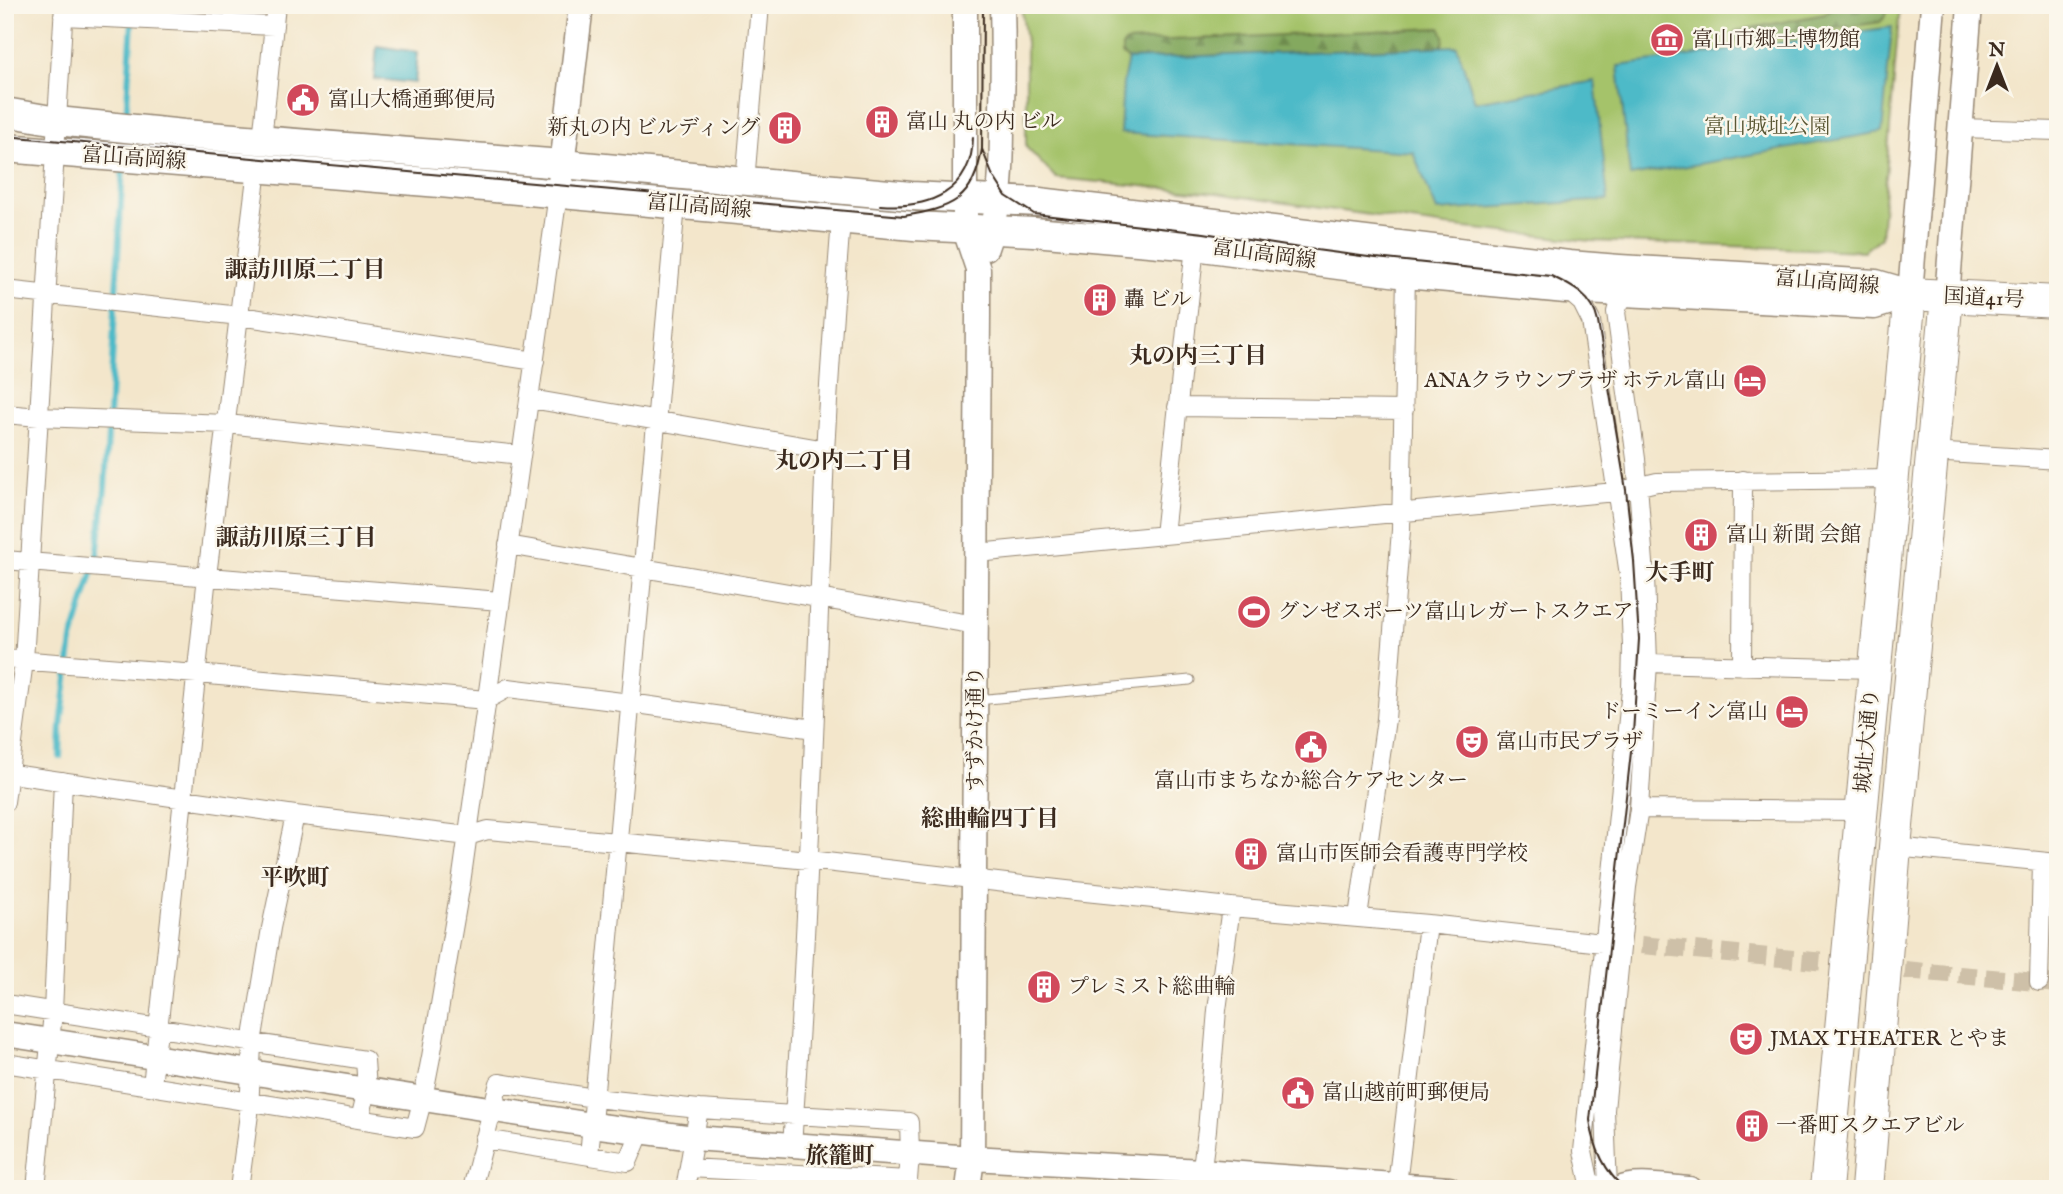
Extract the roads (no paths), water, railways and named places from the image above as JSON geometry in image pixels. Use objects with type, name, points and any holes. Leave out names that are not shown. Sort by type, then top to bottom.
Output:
[{"type":"highway","name":"国道41号","points":[[1910,294],[2058,302]]},
{"type":"highway","name":"城址大通り","points":[[1826,1189],[1910,294]]},
{"type":"highway","name":"城址大通り","points":[[1867,1189],[1895,847],[1947,297]]},
{"type":"main road","name":"富山高岡線","points":[[5,112],[57,121],[262,140],[745,182],[1039,202],[1626,281],[1876,284],[1910,294]]},
{"type":"main road","name":"富山高岡線","points":[[5,148],[841,220],[1034,232],[1195,246],[1406,274],[1566,289],[1592,302],[1626,281]]},
{"type":"street","points":[[262,140],[276,5]]},
{"type":"street","points":[[5,1063],[415,1128],[424,1098],[468,836],[531,399],[581,5]]},
{"type":"street","points":[[745,182],[760,5]]},
{"type":"street","points":[[965,5],[966,199],[979,230]]},
{"type":"street","points":[[979,230],[998,200],[1002,155],[1002,5]]},
{"type":"street","points":[[1910,294],[1933,5]]},
{"type":"street","points":[[1947,297],[1970,5]]},
{"type":"street","points":[[5,802],[24,660],[64,11],[274,26]]},
{"type":"street","points":[[1960,128],[2058,131]]},
{"type":"street","points":[[152,1086],[207,576],[257,169]]},
{"type":"street","points":[[589,1156],[676,205]]},
{"type":"street","points":[[792,1144],[809,860],[825,450],[841,220]]},
{"type":"street","name":"すずかけ通り","points":[[968,1189],[972,1158],[979,230]]},
{"type":"street","points":[[1164,535],[1195,246]]},
{"type":"street","points":[[1357,917],[1386,719],[1402,512],[1406,274]]},
{"type":"street","points":[[1598,1189],[1589,1180],[1583,1151],[1613,945],[1627,887],[1639,808],[1648,663],[1638,487],[1616,312],[1618,303],[1624,296],[1626,281]]},
{"type":"street","points":[[5,290],[240,316],[535,361]]},
{"type":"street","points":[[1592,302],[1615,492],[1629,575],[1632,646],[1605,1110],[1608,1189]]},
{"type":"street","points":[[531,399],[825,450]]},
{"type":"street","points":[[1177,407],[1404,410]]},
{"type":"street","points":[[5,414],[227,424],[522,455]]},
{"type":"street","points":[[1932,452],[2058,460]]},
{"type":"street","points":[[977,554],[1615,492],[1657,482],[1892,479]]},
{"type":"street","points":[[1742,666],[1743,480]]},
{"type":"street","points":[[508,545],[976,625]]},
{"type":"street","points":[[5,560],[500,601]]},
{"type":"street","points":[[5,659],[486,700],[508,688],[814,729]]},
{"type":"street","points":[[1648,663],[1874,669]]},
{"type":"street","points":[[7,773],[295,815],[468,836],[488,830],[809,860],[1231,907],[1428,924],[1613,945]]},
{"type":"street","points":[[36,1189],[53,1012],[63,781]]},
{"type":"street","points":[[1639,808],[1861,811]]},
{"type":"street","points":[[239,1189],[249,1102],[252,1043],[271,928],[295,815]]},
{"type":"street","points":[[1895,847],[2050,862],[2039,982]]},
{"type":"street","points":[[1200,1180],[1217,1010],[1231,907]]},
{"type":"street","points":[[1397,1185],[1428,924]]},
{"type":"street","points":[[5,1004],[365,1060],[367,1090],[360,1119]]},
{"type":"street","points":[[5,1034],[694,1139],[972,1158],[1200,1180],[1349,1186],[1397,1185],[1449,1189]]},
{"type":"street","points":[[472,1189],[499,1083],[594,1098],[699,1109],[909,1122],[908,1180],[689,1168]]},
{"type":"street","points":[[685,1189],[699,1109]]},
{"type":"street","points":[[484,1139],[628,1162],[641,1132]]},
{"type":"street","points":[[1620,1189],[1622,1186],[1689,1189]]},
{"type":"lane","points":[[975,700],[1190,680]]},
{"type":"water","points":[[1892,27],[1882,132],[1630,176],[1618,66]]},
{"type":"water","points":[[377,46],[418,52],[415,83],[374,79]]},
{"type":"water","points":[[1457,46],[1475,102],[1595,81],[1608,200],[1437,211],[1413,152],[1120,133],[1123,83],[1128,59]]},
{"type":"waterway","points":[[126,120],[133,5]]},
{"type":"waterway","points":[[60,757],[61,725],[72,640],[97,557],[105,489],[123,166]]},
{"type":"tunnel","points":[[1641,945],[1825,962]]},
{"type":"tunnel","points":[[1905,970],[2058,984]]},
{"type":"tram line","points":[[5,136],[904,216],[947,205],[958,199],[973,180],[982,149],[983,5]]},
{"type":"tram line","points":[[880,205],[915,204],[945,193],[965,171],[971,156],[973,137]]},
{"type":"tram line","points":[[982,149],[992,174],[1006,196],[1034,214],[1204,233],[1376,258],[1551,276],[1574,288],[1591,305],[1598,322],[1626,490],[1639,639],[1633,734],[1590,1120],[1601,1158],[1611,1175],[1625,1189]]},
{"type":"place","name":"富山市郷土博物館","points":[[1667,40]]},
{"type":"place","name":"富山大橋通郵便局","points":[[303,100]]},
{"type":"place","name":"富山 丸の内 ビル","points":[[882,122]]},
{"type":"place","name":"新丸の内 ビルディング","points":[[785,128]]},
{"type":"place","name":"轟 ビル","points":[[1100,300]]},
{"type":"place","name":"ANAクラウンプラザ ホテル富山","points":[[1750,381]]},
{"type":"place","name":"富山 新聞 会館","points":[[1701,535]]},
{"type":"place","name":"グンゼスポーツ富山レガートスクエア","points":[[1254,612]]},
{"type":"place","name":"ドーミーイン富山","points":[[1792,712]]},
{"type":"place","name":"富山市民プラザ","points":[[1472,742]]},
{"type":"place","name":"富山市まちなか総合ケアセンター","points":[[1311,747]]},
{"type":"place","name":"富山市医師会看護専門学校","points":[[1251,854]]},
{"type":"place","name":"プレミスト総曲輪","points":[[1044,987]]},
{"type":"place","name":"JMAX THEATER とやま","points":[[1746,1039]]},
{"type":"place","name":"富山越前町郵便局","points":[[1298,1093]]},
{"type":"place","name":"一番町スクエアビル","points":[[1752,1126]]},
{"type":"district","name":"諏訪川原二丁目","points":[[305,270]]},
{"type":"district","name":"丸の内三丁目","points":[[1198,356]]},
{"type":"district","name":"丸の内二丁目","points":[[844,461]]},
{"type":"district","name":"諏訪川原三丁目","points":[[296,538]]},
{"type":"district","name":"大手町","points":[[1680,573]]},
{"type":"district","name":"総曲輪四丁目","points":[[990,819]]},
{"type":"district","name":"平吹町","points":[[295,878]]},
{"type":"district","name":"旅籠町","points":[[840,1156]]},
{"type":"park label","name":"富山城址公園","points":[[1767,127]]}]
